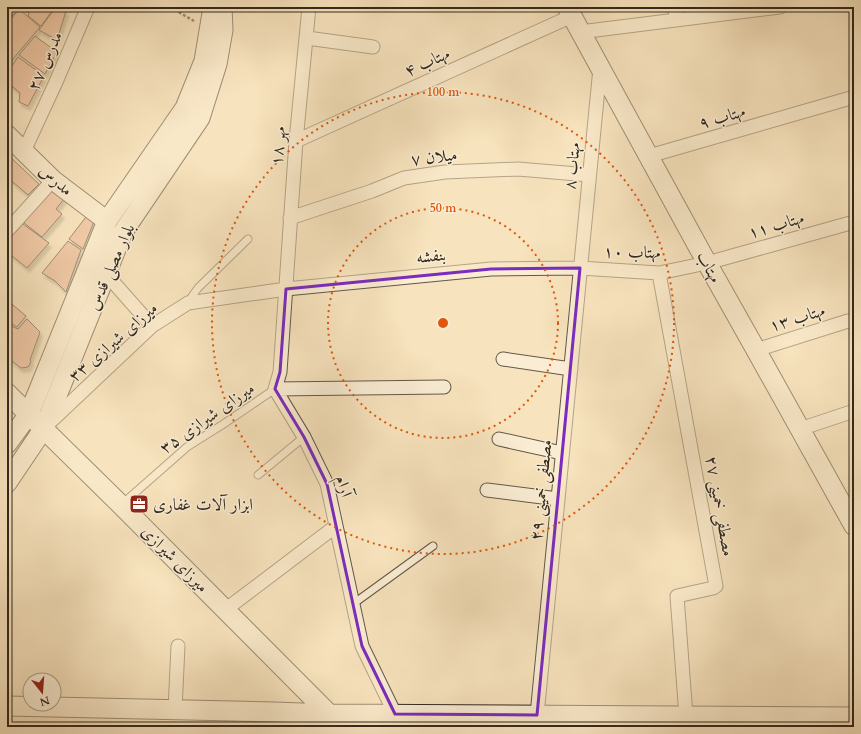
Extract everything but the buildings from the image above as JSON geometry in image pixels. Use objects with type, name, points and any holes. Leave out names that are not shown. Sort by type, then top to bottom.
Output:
[{"type":"main road","name":"بلوار مصلی قدس","points":[[7,444],[29,414],[107,221],[185,108],[204,61],[213,7]]},
{"type":"main road","name":"بلوار مصلی قدس","points":[[7,483],[44,428],[123,232],[200,118],[217,64],[223,30],[222,7]]},
{"type":"main road","name":"مهتاب","points":[[573,19],[707,263],[853,523]]},
{"type":"main road","name":"مدرس","points":[[7,135],[53,180],[107,221]]},
{"type":"main road","name":"میرزای شیرازی","points":[[7,393],[44,428],[335,721]]},
{"type":"main road","points":[[7,706],[175,710],[274,719],[335,721],[395,714],[854,718]]},
{"type":"street","name":"مدرس ۲۷","points":[[24,151],[56,82],[88,7]]},
{"type":"street","name":"مهر ۱۸","points":[[275,389],[280,372],[296,141],[309,7]]},
{"type":"street","name":"مهتاب ۴","points":[[296,141],[573,19],[749,11],[780,7]]},
{"type":"street","points":[[307,38],[373,47]]},
{"type":"street","name":"مهتاب ۸","points":[[580,268],[600,68]]},
{"type":"street","name":"مهتاب ۹","points":[[649,156],[854,97]]},
{"type":"street","name":"میلان ۷","points":[[290,218],[352,198],[404,178],[445,172],[518,169],[589,175]]},
{"type":"street","points":[[7,230],[53,180]]},
{"type":"street","name":"مهتاب ۱۱","points":[[707,263],[854,222]]},
{"type":"street","name":"مهتاب ۱۰","points":[[580,268],[659,273],[707,263]]},
{"type":"street","name":"بنفشه","points":[[286,289],[490,269],[580,268]]},
{"type":"street","name":"مصطفی خمینی ۲۹","points":[[536,715],[580,268]]},
{"type":"street","name":"مصطفی خمینی ۲۷","points":[[659,273],[716,586],[677,596],[686,716]]},
{"type":"street","points":[[106,274],[152,326]]},
{"type":"street","name":"میرزای شیرازی ۳۳","points":[[44,428],[152,326],[188,303],[286,289]]},
{"type":"street","name":"مهتاب ۱۳","points":[[756,350],[848,321]]},
{"type":"street","points":[[503,359],[570,369]]},
{"type":"street","points":[[275,389],[444,387]]},
{"type":"street","name":"آرام","points":[[275,389],[304,437],[327,484],[362,646],[395,714]]},
{"type":"street","points":[[800,429],[854,411]]},
{"type":"street","points":[[499,439],[562,453]]},
{"type":"street","points":[[487,490],[558,498]]},
{"type":"street","points":[[225,610],[336,526]]},
{"type":"street","points":[[175,710],[178,646]]},
{"type":"lane","points":[[188,303],[198,288],[248,239]]},
{"type":"lane","name":"میرزای شیرازی ۳۵","points":[[121,505],[187,447],[275,389]]},
{"type":"lane","points":[[258,475],[304,437]]},
{"type":"lane","points":[[353,604],[433,546]]},
{"type":"path","points":[[170,7],[209,29]]},
{"type":"highlighted area","points":[[580,268],[537,715],[395,714],[362,646],[327,484],[304,437],[275,389],[280,372],[286,289],[491,269]]},
{"type":"place","name":"ابزار آلات غفاری","points":[[139,504]]}]
